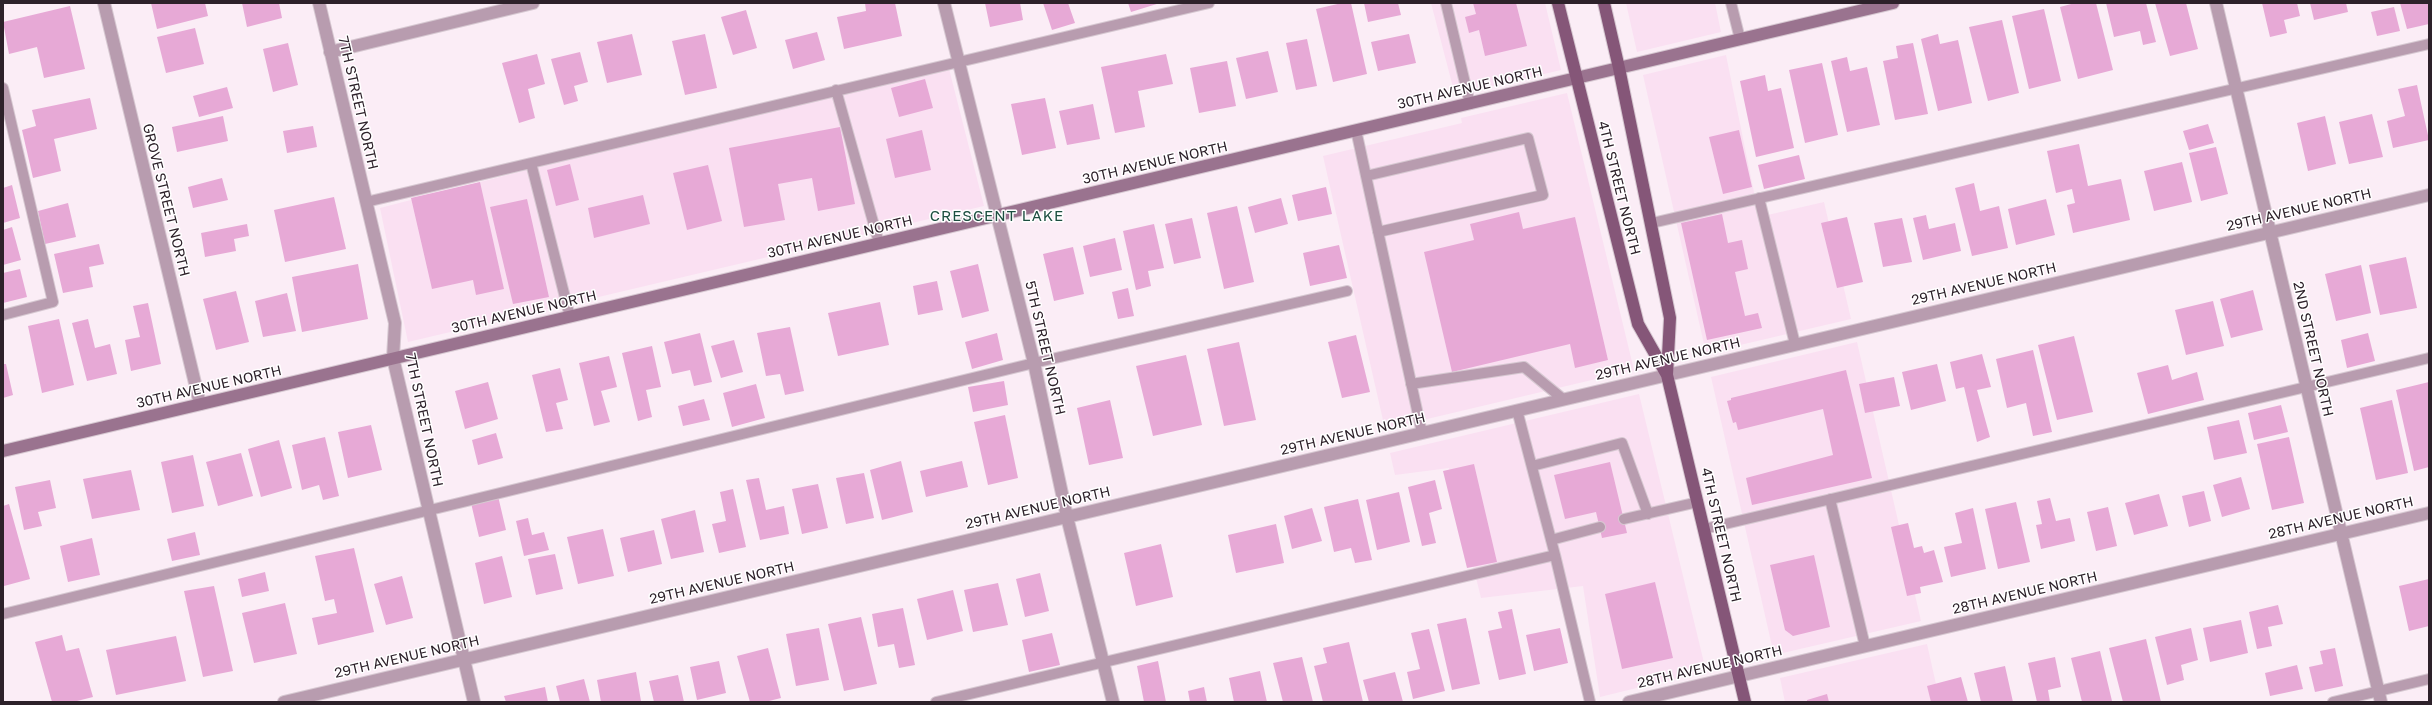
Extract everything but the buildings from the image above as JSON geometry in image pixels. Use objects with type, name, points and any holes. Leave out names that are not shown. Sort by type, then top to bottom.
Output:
[{"type":"main road","name":"4TH STREET NORTH","points":[[1558,3],[1575,78],[1638,324],[1667,375],[1746,702]]},
{"type":"main road","name":"4TH STREET NORTH","points":[[1604,3],[1652,223],[1670,318],[1667,375]]},
{"type":"street","name":"GROVE STREET NORTH","points":[[104,3],[200,404]]},
{"type":"street","name":"7TH STREET NORTH","points":[[319,3],[395,323],[393,358],[474,702]]},
{"type":"street","points":[[330,52],[533,3]]},
{"type":"street","name":"5TH STREET NORTH","points":[[944,3],[1034,363],[1067,516],[1113,702]]},
{"type":"street","name":"30TH AVENUE NORTH","points":[[3,451],[1893,3]]},
{"type":"street","name":"2ND STREET NORTH","points":[[2216,3],[2380,697]]},
{"type":"street","name":"29TH AVENUE NORTH","points":[[284,702],[2429,195]]},
{"type":"street","name":"28TH AVENUE NORTH","points":[[1629,702],[2429,513]]},
{"type":"lane","points":[[366,202],[1209,3]]},
{"type":"lane","points":[[1446,3],[1470,104]]},
{"type":"lane","points":[[1731,3],[1740,39]]},
{"type":"lane","points":[[1652,223],[2429,44]]},
{"type":"lane","points":[[3,88],[53,302],[3,315]]},
{"type":"lane","points":[[836,90],[879,243]]},
{"type":"lane","points":[[1356,130],[1422,433]]},
{"type":"lane","points":[[1366,176],[1528,138],[1542,195],[1378,232]]},
{"type":"lane","points":[[531,163],[570,317]]},
{"type":"lane","points":[[1759,198],[1795,344]]},
{"type":"lane","points":[[3,614],[1034,363],[1347,291]]},
{"type":"lane","points":[[1704,529],[2429,358]]},
{"type":"lane","points":[[1411,384],[1524,368],[1563,399]]},
{"type":"lane","points":[[1517,410],[1555,555],[1590,702]]},
{"type":"lane","points":[[1532,466],[1622,443],[1648,514]]},
{"type":"lane","points":[[1830,499],[1864,646]]},
{"type":"lane","points":[[1624,519],[1698,502]]},
{"type":"lane","points":[[1551,540],[1600,528]]},
{"type":"lane","points":[[936,702],[1555,555]]},
{"type":"lane","points":[[2333,702],[2380,697],[2429,679]]},
{"type":"shaded area","points":[[1431,3],[1545,3],[1561,70],[1455,95]]},
{"type":"shaded area","points":[[1626,3],[1715,3],[1721,32],[1637,52]]},
{"type":"shaded area","points":[[1726,55],[1759,217],[1824,202],[1851,319],[1706,353],[1643,75]]},
{"type":"shaded area","points":[[947,61],[984,206],[408,342],[380,208]]},
{"type":"shaded area","points":[[1567,93],[1634,370],[1385,429],[1323,156],[1462,123],[1461,118]]},
{"type":"shaded area","points":[[1857,342],[1921,621],[1774,655],[1711,377]]},
{"type":"shaded area","points":[[1639,394],[1706,671],[1600,697],[1583,586],[1481,598],[1449,468],[1395,475],[1390,453]]},
{"type":"shaded area","points":[[1927,644],[1940,702],[1785,702],[1780,678]]},
{"type":"district","name":"CRESCENT LAKE","points":[[997,216]]}]
